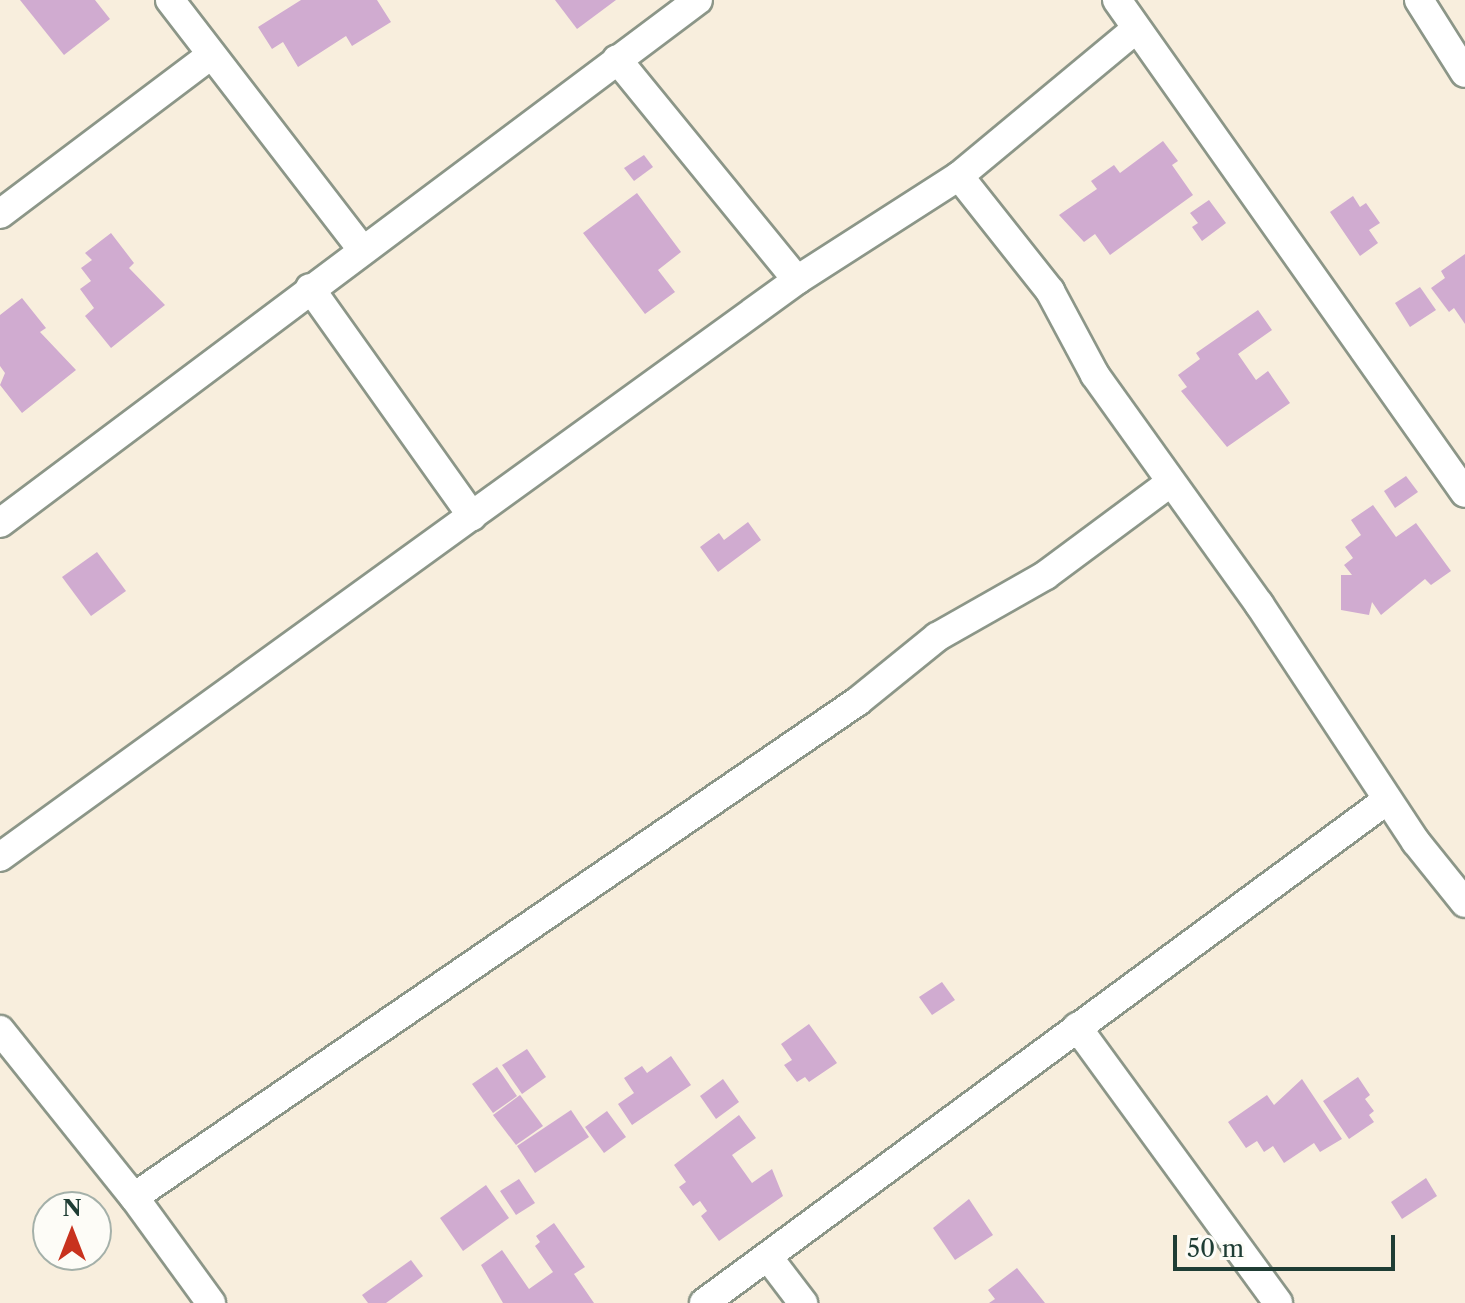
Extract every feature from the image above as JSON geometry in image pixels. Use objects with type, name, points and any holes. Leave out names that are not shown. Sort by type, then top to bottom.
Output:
[{"type":"street","points":[[170,0],[361,248]]},
{"type":"street","points":[[0,523],[361,248],[698,0]]},
{"type":"street","points":[[1117,0],[1135,30],[1465,493]]},
{"type":"street","points":[[1419,0],[1465,73]]},
{"type":"street","points":[[0,857],[797,280],[959,176],[1135,30]]},
{"type":"street","points":[[0,214],[211,55]]},
{"type":"street","points":[[617,59],[797,280]]},
{"type":"street","points":[[959,176],[1050,291],[1095,375],[1259,604],[1387,800],[1465,903]]},
{"type":"street","points":[[310,288],[472,516]]},
{"type":"street","points":[[134,1197],[858,701],[937,637],[1046,575],[1170,483]]},
{"type":"street","points":[[704,1303],[1387,800]]},
{"type":"street","points":[[1077,1027],[1278,1303]]},
{"type":"street","points":[[0,1030],[134,1197],[211,1303]]},
{"type":"street","points":[[768,1257],[803,1303]]},
{"type":"building","points":[[20,0],[95,0],[110,19],[64,55]]},
{"type":"building","points":[[301,0],[377,0],[391,22],[352,46],[346,36],[298,67],[283,42],[272,49],[258,27]]},
{"type":"building","points":[[555,0],[616,0],[577,29]]},
{"type":"building","points":[[1163,141],[1178,161],[1172,165],[1193,195],[1110,255],[1095,234],[1084,242],[1059,215],[1097,189],[1091,181],[1114,165],[1120,173]]},
{"type":"building","points":[[644,155],[653,167],[634,181],[624,168]]},
{"type":"building","points":[[637,193],[681,252],[658,270],[675,292],[645,314],[583,233]]},
{"type":"building","points":[[1353,196],[1360,207],[1366,203],[1380,223],[1369,230],[1378,243],[1360,256],[1330,212]]},
{"type":"building","points":[[1209,200],[1226,223],[1202,241],[1192,227],[1198,223],[1190,213]]},
{"type":"building","points":[[111,233],[134,263],[129,268],[165,305],[111,348],[85,316],[94,308],[80,289],[91,281],[81,268],[92,260],[85,253]]},
{"type":"building","points":[[1465,254],[1465,324],[1454,308],[1449,312],[1431,288],[1445,278],[1441,271]]},
{"type":"building","points":[[1420,287],[1436,310],[1410,327],[1395,303]]},
{"type":"building","points":[[22,298],[46,328],[40,332],[76,370],[22,413],[0,385],[5,373],[0,366],[0,315]]},
{"type":"building","points":[[1258,310],[1272,330],[1238,354],[1256,380],[1268,371],[1290,403],[1227,447],[1181,391],[1187,387],[1178,375],[1200,359],[1196,353]]},
{"type":"building","points":[[1406,476],[1418,492],[1395,508],[1384,491]]},
{"type":"building","points":[[1373,505],[1396,537],[1416,523],[1451,571],[1431,585],[1425,579],[1381,615],[1372,602],[1369,615],[1341,610],[1341,575],[1352,575],[1344,565],[1353,558],[1345,547],[1361,535],[1351,520]]},
{"type":"building","points":[[748,522],[761,540],[718,572],[700,547],[719,533],[724,540]]},
{"type":"building","points":[[97,552],[126,591],[91,616],[62,577]]},
{"type":"building","points":[[942,982],[955,1000],[932,1015],[919,997]]},
{"type":"building","points":[[809,1024],[837,1063],[809,1082],[805,1077],[797,1082],[784,1065],[792,1060],[781,1044]]},
{"type":"building","points":[[527,1049],[546,1077],[522,1094],[502,1065]]},
{"type":"building","points":[[671,1056],[691,1085],[632,1125],[618,1104],[634,1093],[624,1078],[642,1066],[647,1073]]},
{"type":"building","points":[[497,1067],[517,1096],[493,1113],[472,1084]]},
{"type":"building","points":[[1358,1077],[1370,1095],[1365,1099],[1374,1111],[1369,1115],[1374,1122],[1349,1139],[1323,1101]]},
{"type":"building","points":[[723,1079],[739,1102],[716,1119],[700,1096]]},
{"type":"building","points":[[1302,1079],[1342,1139],[1320,1152],[1314,1143],[1284,1163],[1273,1146],[1264,1152],[1257,1141],[1246,1148],[1228,1122],[1267,1095],[1274,1105]]},
{"type":"building","points":[[520,1095],[543,1126],[516,1145],[493,1115]]},
{"type":"building","points":[[571,1110],[589,1137],[535,1173],[517,1146]]},
{"type":"building","points":[[607,1111],[626,1137],[604,1153],[585,1127]]},
{"type":"building","points":[[739,1115],[756,1138],[732,1155],[752,1183],[772,1169],[783,1196],[719,1241],[701,1216],[707,1211],[700,1201],[693,1206],[679,1187],[686,1182],[674,1165]]},
{"type":"building","points":[[1426,1178],[1437,1196],[1402,1219],[1391,1202]]},
{"type":"building","points":[[519,1179],[535,1203],[516,1215],[500,1191]]},
{"type":"building","points":[[486,1185],[509,1218],[463,1251],[440,1218]]},
{"type":"building","points":[[969,1199],[993,1235],[955,1260],[933,1228]]},
{"type":"building","points":[[554,1223],[585,1267],[574,1274],[594,1303],[503,1303],[481,1265],[502,1250],[529,1289],[553,1272],[535,1246],[540,1242],[536,1236]]},
{"type":"building","points":[[411,1260],[423,1276],[386,1303],[368,1303],[362,1295]]},
{"type":"building","points":[[1017,1268],[1045,1303],[989,1303],[995,1299],[988,1290]]}]
